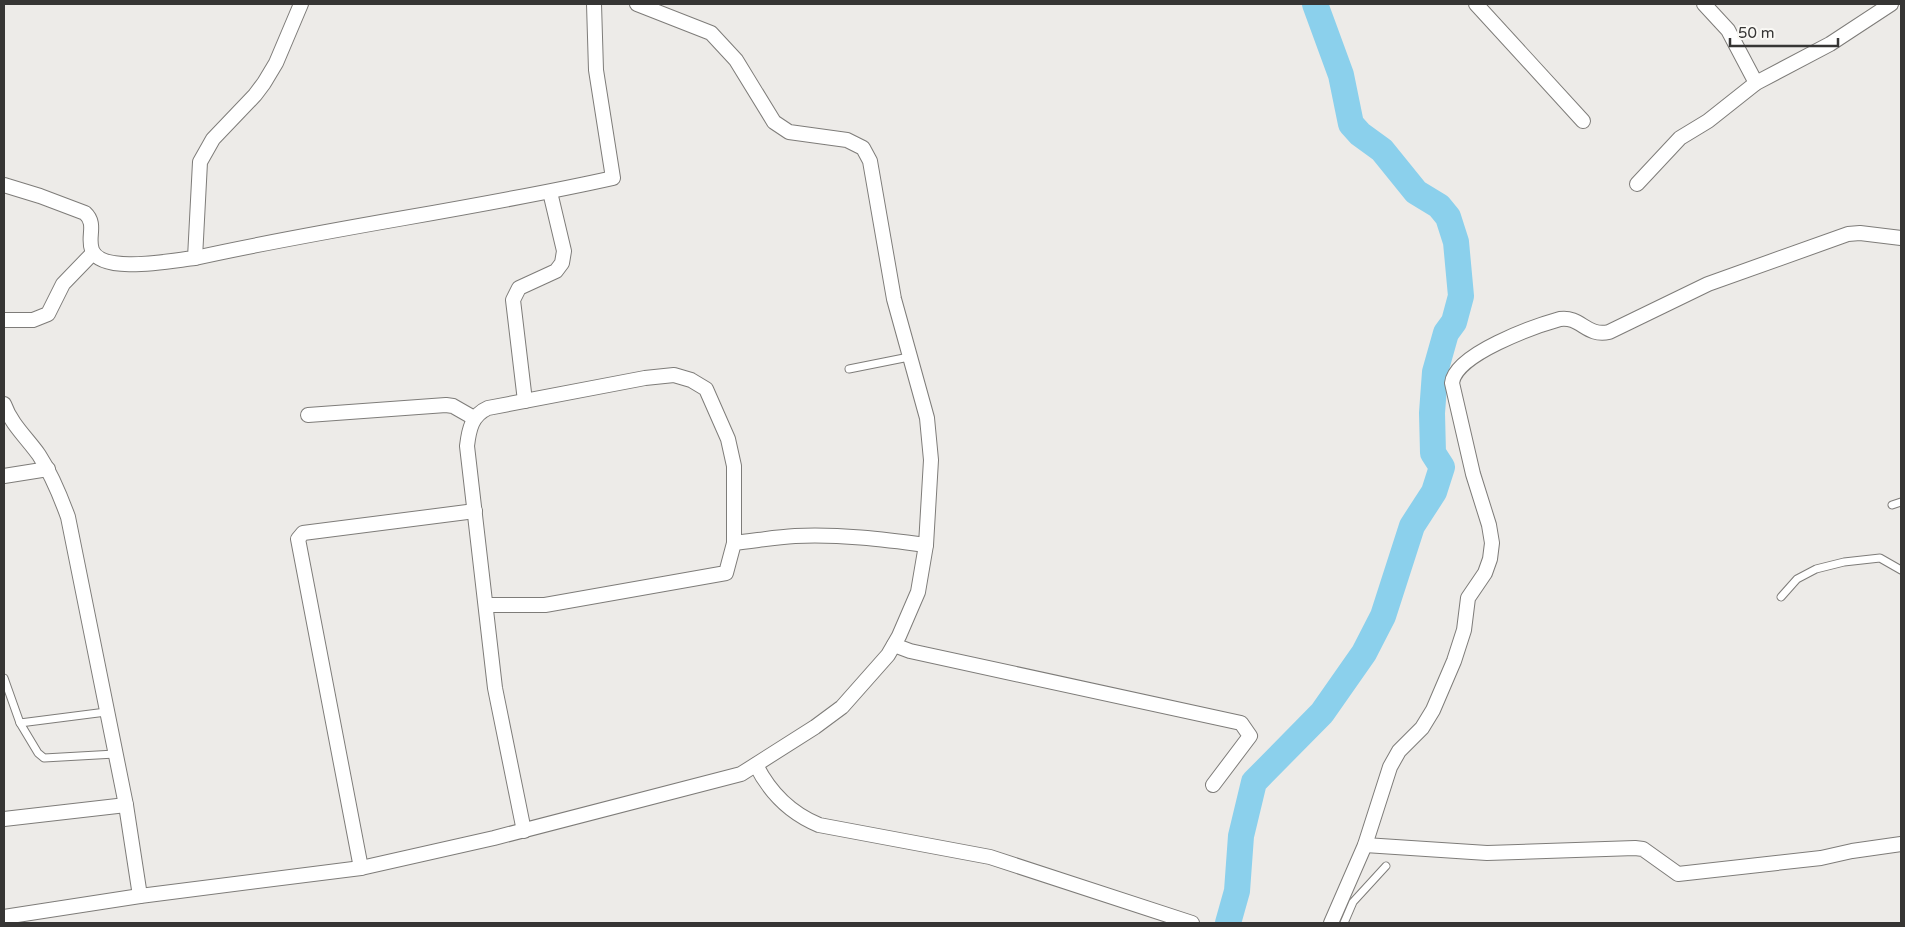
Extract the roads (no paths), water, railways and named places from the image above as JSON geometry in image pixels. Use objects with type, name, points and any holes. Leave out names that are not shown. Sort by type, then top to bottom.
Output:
[{"type":"street","points":[[195,258],[200,162],[213,139],[264,83],[276,62],[301,4]]},
{"type":"street","points":[[4,185],[85,213],[90,217],[92,225],[90,245],[93,253],[103,260],[133,265],[195,258],[252,245],[550,192],[613,178],[596,70],[594,4]]},
{"type":"street","points":[[4,917],[140,896],[361,868],[524,830],[741,774],[815,728],[842,707],[876,669],[894,645],[918,592],[926,545],[931,460],[926,418],[894,298],[870,161],[863,148],[847,140],[788,132],[774,122],[736,60],[711,33],[637,4]]},
{"type":"street","points":[[1476,4],[1582,121]]},
{"type":"street","points":[[1704,4],[1728,30],[1756,82]]},
{"type":"street","points":[[1637,184],[1680,138],[1708,121],[1756,82],[1830,44],[1891,4]]},
{"type":"street","points":[[525,401],[513,300],[520,288],[556,271],[562,263],[564,251],[550,192]]},
{"type":"street","points":[[1331,923],[1365,845],[1394,760],[1422,728],[1433,710],[1454,661],[1464,630],[1468,598],[1485,573],[1490,559],[1492,543],[1489,525],[1473,474],[1452,383],[1454,375],[1466,363],[1492,346],[1560,319],[1571,318],[1596,333],[1609,332],[1708,284],[1848,234],[1860,233],[1901,238]]},
{"type":"street","points":[[4,320],[33,320],[48,314],[64,284],[93,253]]},
{"type":"street","points":[[487,605],[545,605],[726,573],[734,543],[734,466],[728,439],[706,389],[691,380],[674,375],[645,378],[488,408],[474,418],[467,446],[487,605],[495,688],[524,830]]},
{"type":"street","points":[[4,404],[14,424],[56,482],[68,517],[126,805],[140,896]]},
{"type":"street","points":[[308,415],[446,405],[453,406],[474,418]]},
{"type":"street","points":[[4,476],[48,469]]},
{"type":"street","points":[[361,868],[298,539],[302,533],[475,511]]},
{"type":"street","points":[[734,543],[795,536],[820,536],[868,537],[926,545]]},
{"type":"street","points":[[894,645],[910,651],[1241,723],[1250,736],[1213,785]]},
{"type":"street","points":[[756,766],[762,777],[789,810],[819,825],[990,857],[1118,898],[1164,920],[1192,923]]},
{"type":"street","points":[[4,819],[126,805]]},
{"type":"street","points":[[1365,845],[1487,853],[1635,848],[1643,849],[1678,874],[1821,858],[1901,844]]},
{"type":"lane","points":[[849,369],[909,357]]},
{"type":"lane","points":[[1892,505],[1901,502]]},
{"type":"lane","points":[[1780,597],[1798,579],[1816,569],[1844,562],[1880,558],[1901,570]]},
{"type":"lane","points":[[4,678],[20,723],[38,753],[44,758],[115,754]]},
{"type":"lane","points":[[20,723],[106,712]]},
{"type":"lane","points":[[1344,923],[1353,902],[1386,866]]},
{"type":"waterway","points":[[1228,923],[1237,891],[1241,836],[1254,782],[1322,713],[1364,653],[1383,616],[1412,526],[1434,492],[1442,467],[1433,453],[1432,413],[1435,372],[1446,333],[1454,322],[1461,296],[1456,242],[1448,217],[1439,206],[1416,192],[1382,150],[1360,134],[1351,124],[1341,75],[1315,4]]}]
